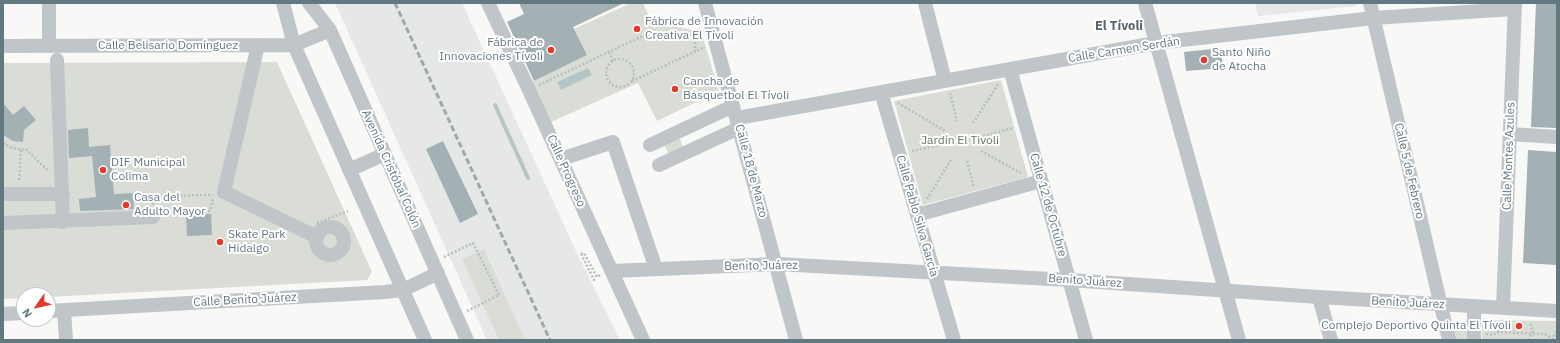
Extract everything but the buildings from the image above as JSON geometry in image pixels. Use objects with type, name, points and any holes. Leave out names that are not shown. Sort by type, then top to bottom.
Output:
[{"type":"street","points":[[49,3],[49,46]]},
{"type":"street","points":[[283,3],[294,45],[425,340]]},
{"type":"street","name":"Avenida Cristóbal Colón","points":[[309,3],[330,30],[467,340]]},
{"type":"street","name":"Calle Progreso","points":[[488,3],[530,90],[643,340]]},
{"type":"street","name":"Calle 18 de Marzo","points":[[705,3],[777,264],[796,340]]},
{"type":"street","points":[[925,3],[947,85]]},
{"type":"street","points":[[1145,3],[1239,340]]},
{"type":"street","name":"Calle 5 de Febrero","points":[[1370,3],[1449,340]]},
{"type":"street","name":"Calle Carmen Serdán","points":[[736,117],[881,92],[947,85],[1156,43],[1373,18],[1515,6]]},
{"type":"street","name":"Calle Montes Azules","points":[[1503,308],[1515,6]]},
{"type":"street","name":"Calle Belisario Domínguez","points":[[3,46],[294,45],[330,30]]},
{"type":"street","points":[[258,45],[224,192],[317,237]]},
{"type":"street","points":[[58,60],[64,222]]},
{"type":"street","name":"Calle 12 de Octubre","points":[[1006,74],[1042,181],[1086,340]]},
{"type":"street","name":"Calle Pablo Silva García","points":[[881,92],[920,210],[934,273],[954,340]]},
{"type":"street","points":[[736,117],[664,163],[654,142],[736,117]]},
{"type":"street","points":[[1510,134],[1557,137]]},
{"type":"street","points":[[561,159],[613,142],[656,269]]},
{"type":"street","points":[[349,170],[385,154]]},
{"type":"street","points":[[920,210],[1042,181]]},
{"type":"street","points":[[3,194],[62,190]]},
{"type":"street","points":[[3,223],[64,222],[157,215]]},
{"type":"street","name":"Benito Juárez","points":[[612,271],[777,264],[1069,280],[1474,307],[1557,310]]},
{"type":"street","name":"Calle Benito Juárez","points":[[56,310],[403,290],[435,268]]},
{"type":"street","points":[[1319,297],[1331,340]]},
{"type":"street","points":[[1474,307],[1478,336]]},
{"type":"street","points":[[64,310],[66,340]]},
{"type":"street","points":[[3,314],[16,313]]},
{"type":"path","points":[[530,90],[651,32],[696,39],[695,52],[632,81],[625,87],[616,87],[608,81],[606,77],[607,68],[613,61],[622,59],[630,63],[634,72],[632,81]]},
{"type":"path","points":[[609,52],[613,61]]},
{"type":"path","points":[[973,123],[1006,74]]},
{"type":"path","points":[[947,85],[957,121]]},
{"type":"path","points":[[894,101],[945,131]]},
{"type":"path","points":[[983,136],[1015,128]]},
{"type":"path","points":[[3,144],[12,148],[27,150],[62,190]]},
{"type":"path","points":[[908,152],[943,144]]},
{"type":"path","points":[[20,180],[21,150]]},
{"type":"path","points":[[981,151],[1022,174]]},
{"type":"path","points":[[920,210],[952,158]]},
{"type":"path","points":[[967,161],[975,191]]},
{"type":"path","points":[[152,196],[214,195],[210,211],[157,215]]},
{"type":"path","points":[[435,268],[473,243],[498,295],[456,316]]},
{"type":"path","points":[[581,254],[595,282]]},
{"type":"path","points":[[1490,320],[1495,322],[1498,326],[1498,332]]},
{"type":"path","points":[[1529,321],[1533,332]]},
{"type":"path","points":[[1478,336],[1493,335],[1498,332],[1533,332],[1545,334],[1553,339],[1556,333]]},
{"type":"path","points":[[1528,340],[1533,332]]},
{"type":"shaded area","points":[[335,3],[462,3],[576,251],[620,340],[487,340]]},
{"type":"shaded area","points":[[1255,3],[1355,3],[1356,6],[1258,16]]},
{"type":"shaded area","points":[[588,68],[592,75],[561,90],[557,82]]},
{"type":"green space","points":[[631,3],[643,3],[652,23],[695,30],[700,28],[719,91],[657,121],[638,83],[551,122],[532,82],[587,55],[574,29]]},
{"type":"green space","points":[[277,62],[372,272],[367,280],[56,297],[56,287],[16,287],[16,298],[3,299],[3,63]]},
{"type":"green space","name":"Jardín El Tivoli","points":[[1001,80],[1028,177],[923,205],[894,101]]},
{"type":"green space","points":[[678,136],[685,150],[670,157],[663,142]]},
{"type":"green space","points":[[484,249],[525,340],[499,340],[462,259]]},
{"type":"green space","name":"Complejo Deportivo Quinta El Tívoli","points":[[1482,320],[1557,321],[1557,340],[1482,340]]},
{"type":"green space","points":[[1449,321],[1467,321],[1467,340],[1453,340]]},
{"type":"waterway","points":[[495,105],[528,178]]},
{"type":"railway","points":[[395,3],[550,340]]},
{"type":"place","name":"Fábrica de Innovación Creativa El Tívoli","points":[[637,29]]},
{"type":"place","name":"Fábrica de Innovaciones Tívoli","points":[[551,50]]},
{"type":"place","name":"Santo Niño de Atocha","points":[[1204,60]]},
{"type":"place","name":"Cancha de Básquetbol El Tívoli","points":[[675,89]]},
{"type":"place","name":"DIF Municipal Colima","points":[[103,170]]},
{"type":"place","name":"Casa del Adulto Mayor","points":[[126,205]]},
{"type":"place","name":"Skate Park Hidalgo","points":[[220,242]]},
{"type":"place","name":"Complejo Deportivo Quinta El Tívoli","points":[[1519,326]]},
{"type":"district","name":"El Tívoli","points":[[1119,26]]}]
